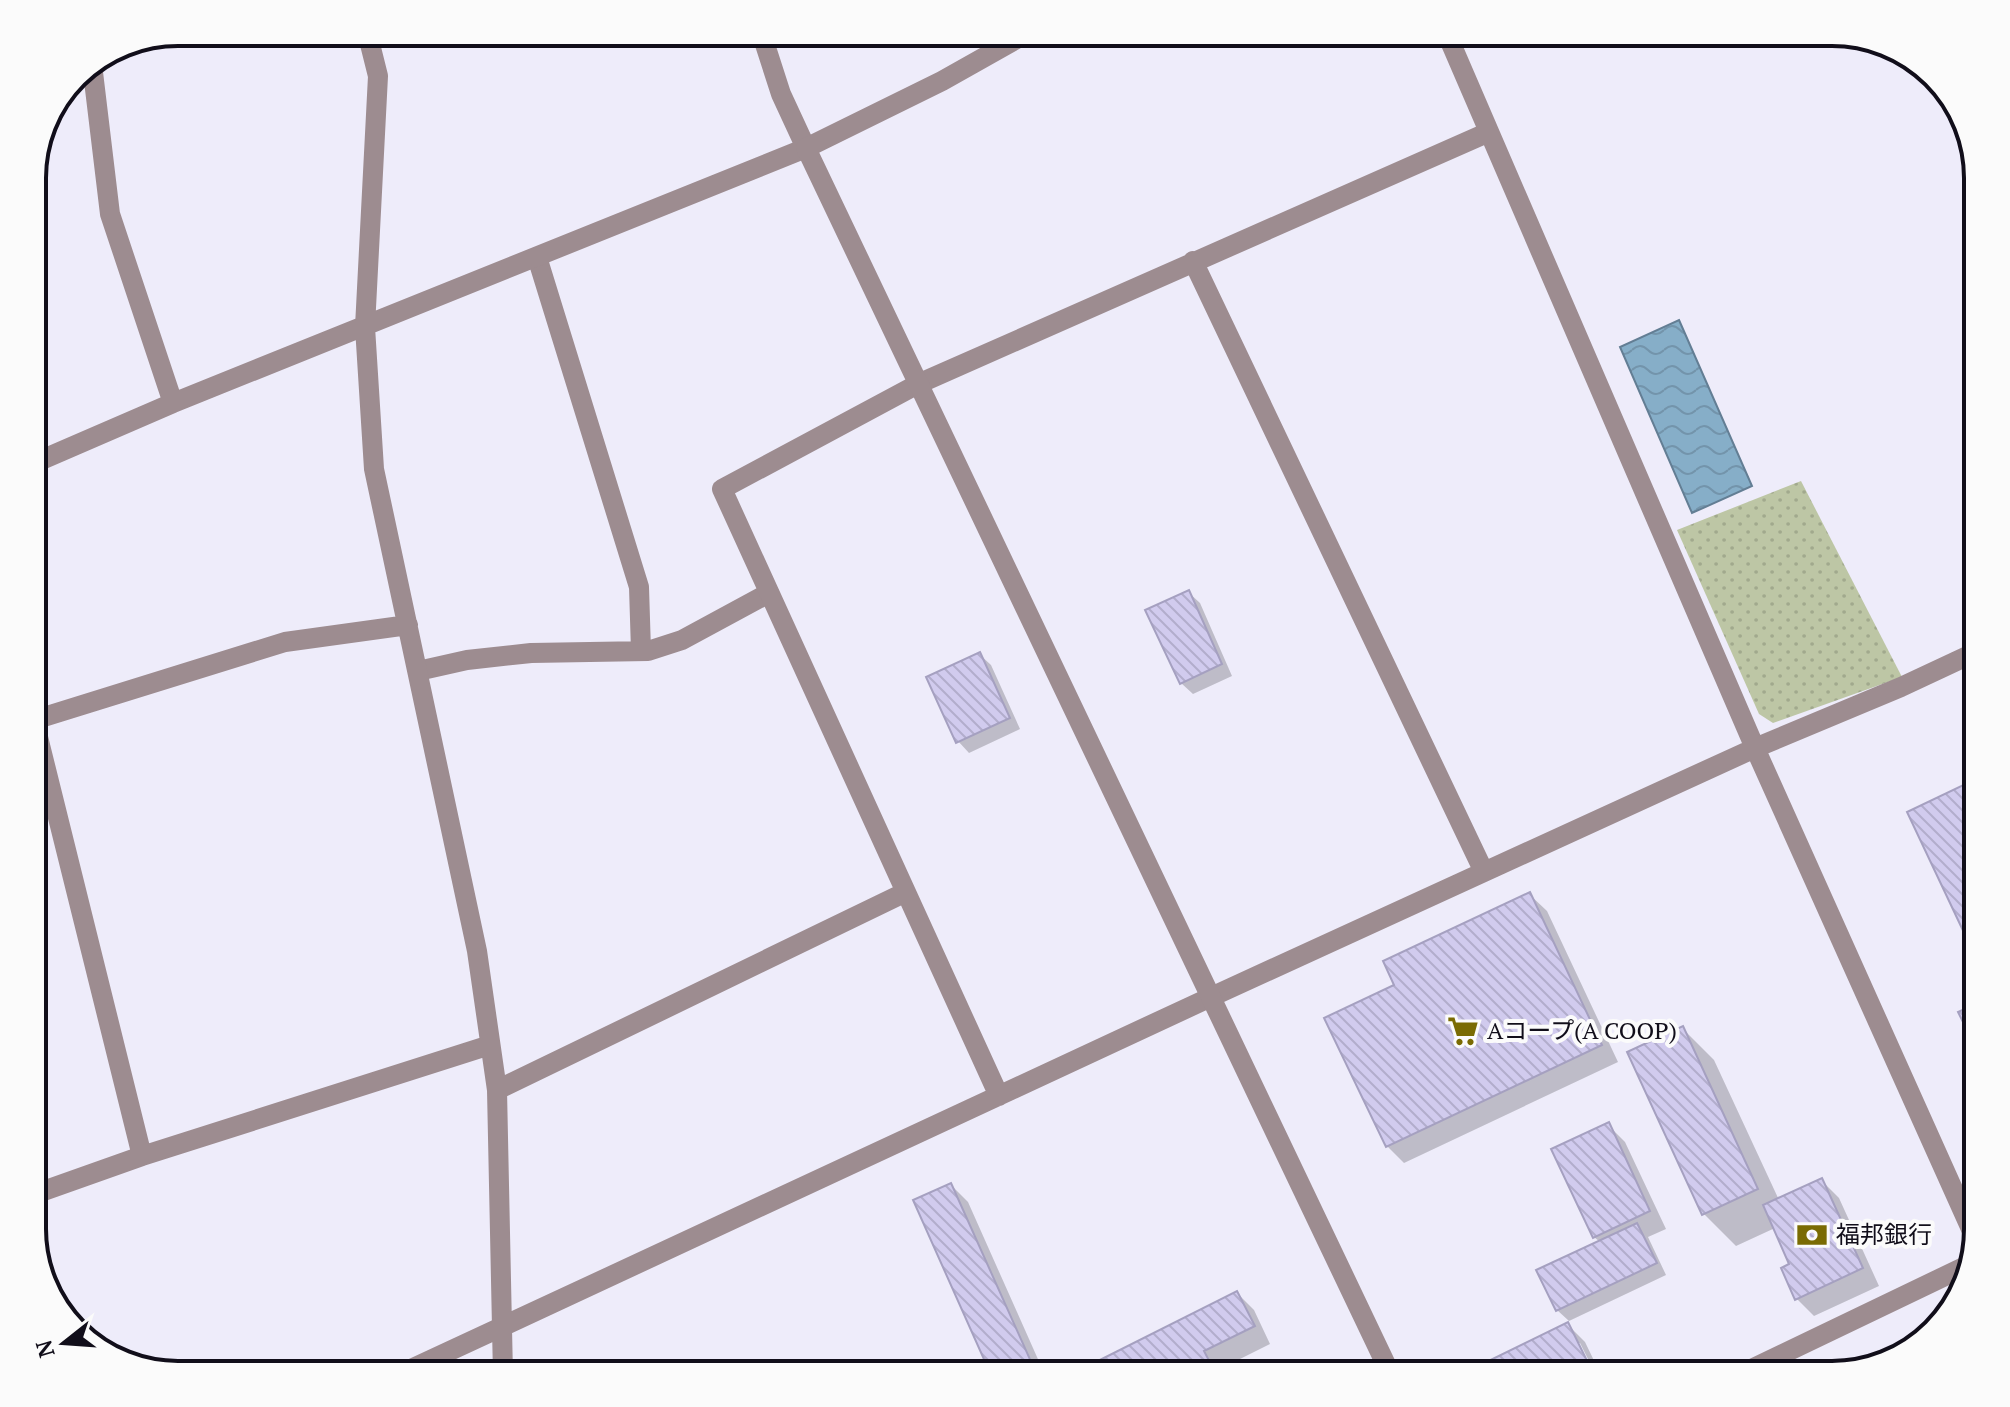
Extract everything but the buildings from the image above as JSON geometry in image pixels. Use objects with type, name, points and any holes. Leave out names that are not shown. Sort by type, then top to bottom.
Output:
[{"type":"street","points":[[370,46],[378,76],[365,327],[374,469],[477,951],[497,1090],[503,1361]]},
{"type":"street","points":[[766,46],[781,94],[806,148],[1384,1361]]},
{"type":"street","points":[[46,458],[173,403],[806,148],[942,81],[1004,46]]},
{"type":"street","points":[[1452,46],[1755,748],[1964,1214]]},
{"type":"street","points":[[94,77],[110,214],[173,403]]},
{"type":"street","points":[[999,1096],[722,489],[918,384],[1489,132]]},
{"type":"street","points":[[537,257],[639,587],[641,651]]},
{"type":"street","points":[[1193,261],[1484,872]]},
{"type":"street","points":[[418,671],[467,660],[531,653],[648,651],[682,640],[769,593]]},
{"type":"street","points":[[46,712],[285,642],[408,625]]},
{"type":"street","points":[[428,1361],[1211,997],[1755,748],[1964,658]]},
{"type":"street","points":[[46,768],[142,1156]]},
{"type":"street","points":[[497,1090],[906,892]]},
{"type":"street","points":[[46,1190],[142,1156],[490,1045]]},
{"type":"street","points":[[1768,1361],[1957,1270]]},
{"type":"green space","points":[[1801,481],[1902,677],[1773,723],[1759,714],[1677,530]]},
{"type":"water","points":[[1679,320],[1752,486],[1692,513],[1620,347]]},
{"type":"place","name":"Aコープ(A COOP)","points":[[1463,1031]]},
{"type":"place","name":"福邦銀行","points":[[1812,1235]]}]
